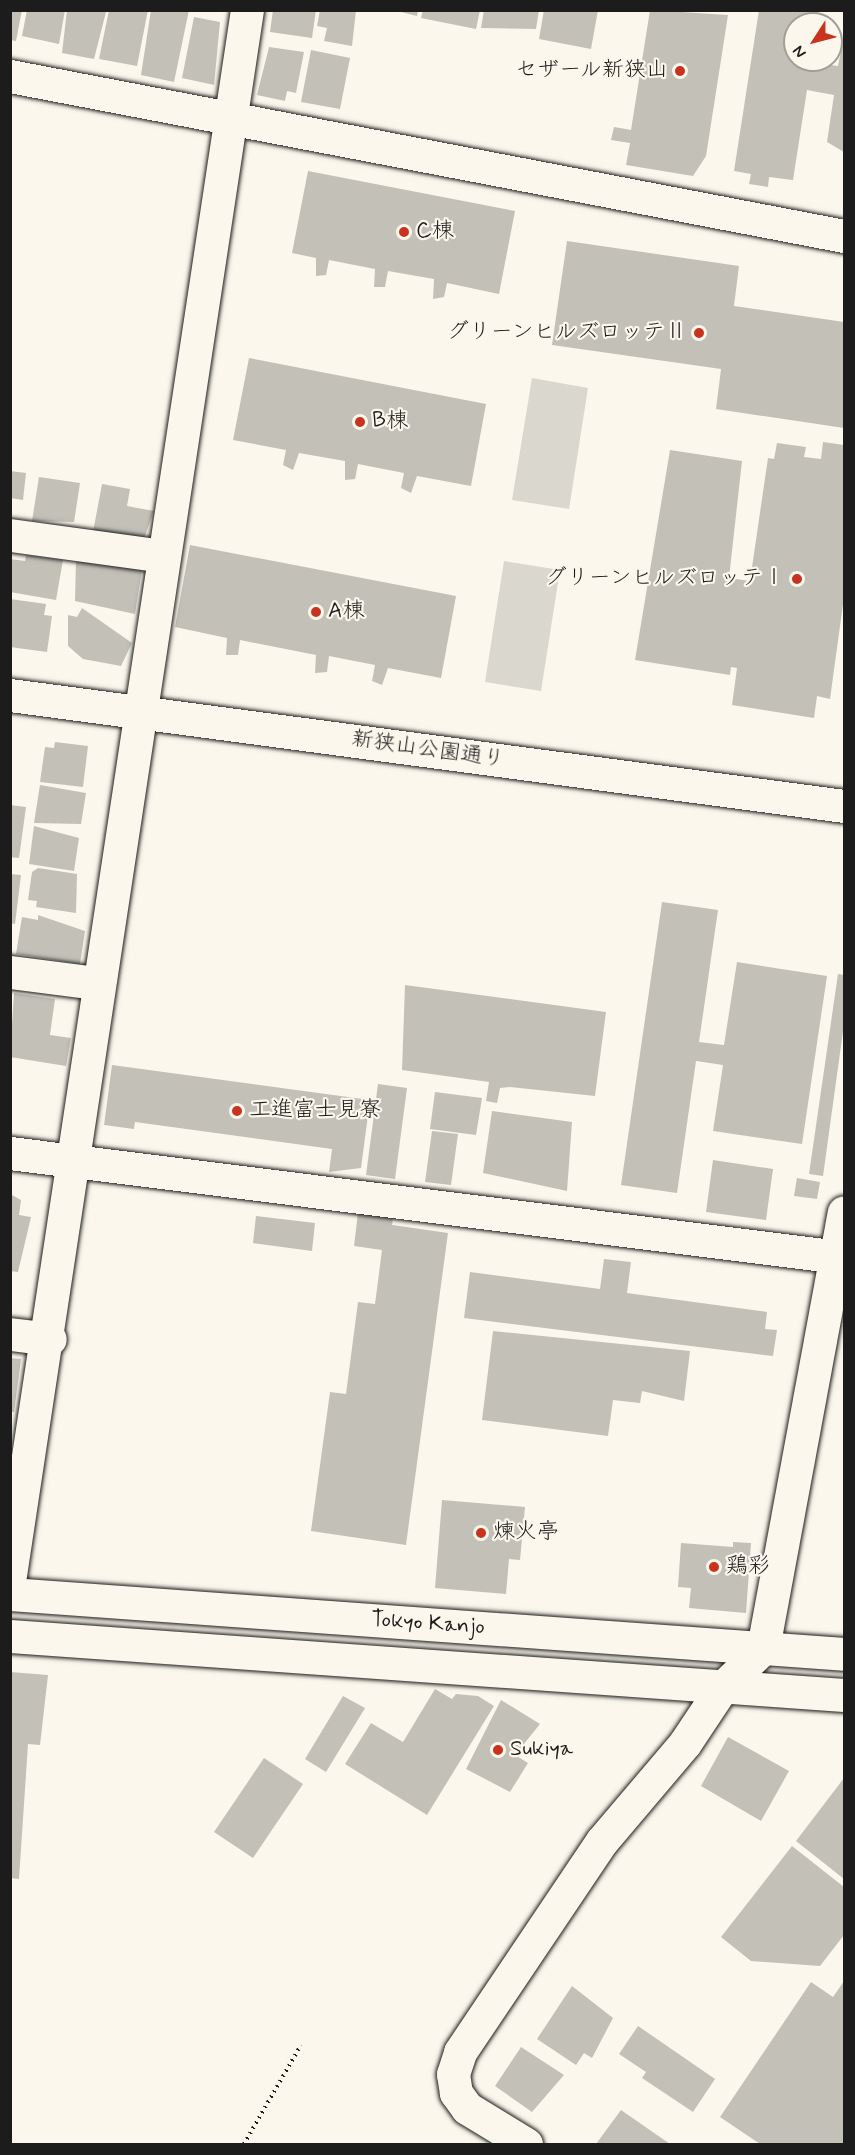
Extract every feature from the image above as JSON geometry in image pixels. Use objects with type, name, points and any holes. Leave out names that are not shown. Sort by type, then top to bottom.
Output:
[{"type":"main road","points":[[10,1575],[50,1339],[71,1161],[96,983],[247,10]]},
{"type":"main road","points":[[10,76],[844,236]]},
{"type":"main road","points":[[10,535],[164,556]]},
{"type":"main road","name":"新狭山公園通り","points":[[10,695],[844,806]]},
{"type":"main road","points":[[10,972],[96,983]]},
{"type":"main road","points":[[10,1153],[839,1257]]},
{"type":"main road","points":[[525,2144],[467,2108],[456,2093],[453,2073],[460,2052],[602,1841],[686,1743],[721,1689],[763,1648],[839,1257],[844,1212]]},
{"type":"main road","points":[[10,1334],[50,1339]]},
{"type":"main road","name":"Tokyo Kanjo","points":[[10,1594],[844,1654]]},
{"type":"main road","name":"Tokyo Kanjo","points":[[10,1636],[721,1689],[844,1695]]},
{"type":"path","points":[[244,2145],[301,2045]]},
{"type":"shaded area","points":[[532,378],[588,388],[569,509],[512,500]]},
{"type":"shaded area","points":[[504,561],[560,570],[541,691],[485,682]]},
{"type":"building","points":[[10,10],[22,10],[16,41],[10,40]]},
{"type":"building","points":[[27,10],[65,10],[59,44],[22,36]]},
{"type":"building","points":[[67,10],[106,12],[94,59],[62,53]]},
{"type":"building","points":[[109,10],[148,10],[137,66],[99,59]]},
{"type":"building","points":[[151,10],[189,10],[174,82],[141,75]]},
{"type":"building","points":[[273,10],[316,10],[312,38],[270,32]]},
{"type":"building","points":[[320,10],[356,10],[352,46],[324,41],[327,28],[317,26]]},
{"type":"building","points":[[393,10],[418,10],[417,16]]},
{"type":"building","points":[[423,10],[480,10],[476,29],[421,18]]},
{"type":"building","points":[[484,10],[539,10],[536,29],[481,28]]},
{"type":"building","points":[[544,10],[598,10],[591,49],[539,39]]},
{"type":"building","name":"セザール新狭山","points":[[650,10],[728,15],[706,156],[693,176],[626,165],[630,143],[611,140],[614,127],[631,130]]},
{"type":"building","points":[[759,10],[819,10],[819,12],[783,12],[783,72],[843,72],[844,35],[844,152],[827,142],[834,95],[807,90],[793,180],[769,177],[768,187],[749,184],[751,174],[734,171]]},
{"type":"building","points":[[194,17],[220,22],[214,85],[182,78]]},
{"type":"building","points":[[269,47],[304,52],[296,93],[287,91],[285,101],[257,95]]},
{"type":"building","points":[[311,50],[350,58],[340,109],[301,102]]},
{"type":"building","name":"C棟","points":[[308,171],[515,211],[499,294],[447,283],[444,297],[433,299],[434,279],[388,271],[385,287],[374,287],[375,269],[329,260],[326,275],[316,276],[316,258],[292,253]]},
{"type":"building","name":"グリーンヒルズロッテⅡ","points":[[567,241],[739,266],[734,306],[844,322],[844,428],[716,409],[721,369],[552,345]]},
{"type":"building","name":"B棟","points":[[249,358],[486,404],[471,486],[417,476],[411,493],[401,488],[404,473],[358,464],[355,479],[345,480],[345,461],[299,453],[293,470],[283,465],[286,450],[233,440]]},
{"type":"building","name":"グリーンヒルズロッテⅠ","points":[[823,442],[844,445],[844,597],[830,699],[817,696],[814,718],[732,705],[737,668],[731,667],[730,675],[635,660],[670,450],[742,461],[729,578],[750,581],[768,458],[774,459],[777,443],[806,447],[804,457],[821,459]]},
{"type":"building","points":[[10,471],[26,473],[23,500],[10,498]]},
{"type":"building","points":[[39,477],[80,483],[74,522],[32,521]]},
{"type":"building","points":[[102,484],[130,489],[127,506],[154,511],[142,544],[93,532]]},
{"type":"building","name":"A棟","points":[[190,545],[456,596],[441,678],[388,668],[382,685],[372,681],[375,665],[329,656],[327,672],[315,673],[316,655],[240,640],[238,655],[226,655],[227,638],[175,627]]},
{"type":"building","points":[[26,555],[63,560],[56,600],[10,592],[10,559],[25,561]]},
{"type":"building","points":[[76,560],[142,569],[135,614],[75,601]]},
{"type":"building","points":[[10,599],[46,604],[44,615],[52,616],[47,652],[10,647]]},
{"type":"building","points":[[82,608],[132,643],[121,666],[83,659],[68,646],[68,615],[77,617]]},
{"type":"building","points":[[55,742],[88,746],[83,787],[40,782],[45,747],[54,748]]},
{"type":"building","points":[[40,785],[86,793],[81,824],[34,823]]},
{"type":"building","points":[[10,805],[26,807],[19,858],[10,857]]},
{"type":"building","points":[[34,826],[79,838],[74,871],[29,864]]},
{"type":"building","points":[[38,868],[77,874],[76,913],[36,907],[37,901],[28,900],[32,872]]},
{"type":"building","points":[[10,874],[21,875],[15,924],[10,923]]},
{"type":"building","points":[[662,902],[718,910],[699,1042],[724,1045],[737,962],[827,976],[802,1144],[713,1131],[723,1065],[696,1061],[677,1193],[621,1185]]},
{"type":"building","points":[[38,915],[85,931],[80,964],[16,954],[22,917],[38,920]]},
{"type":"building","points":[[838,974],[844,975],[844,1024],[823,1176],[809,1174]]},
{"type":"building","points":[[405,985],[606,1012],[595,1096],[510,1087],[500,1088],[497,1103],[486,1101],[489,1082],[402,1070]]},
{"type":"building","points":[[14,993],[55,999],[50,1035],[71,1038],[66,1066],[10,1057]]},
{"type":"building","name":"工進富士見寮","points":[[112,1065],[370,1100],[361,1168],[329,1172],[332,1149],[135,1122],[134,1129],[104,1125]]},
{"type":"building","points":[[378,1084],[407,1088],[395,1179],[366,1175]]},
{"type":"building","points":[[435,1092],[482,1098],[476,1135],[430,1129]]},
{"type":"building","points":[[492,1111],[572,1122],[567,1191],[483,1173]]},
{"type":"building","points":[[432,1131],[458,1134],[451,1185],[425,1182]]},
{"type":"building","points":[[713,1160],[773,1169],[766,1220],[706,1212]]},
{"type":"building","points":[[797,1178],[820,1182],[817,1199],[794,1196]]},
{"type":"building","points":[[10,1194],[21,1200],[19,1215],[31,1217],[18,1272],[10,1271]]},
{"type":"building","points":[[358,1213],[393,1218],[392,1225],[448,1233],[406,1545],[311,1531],[330,1392],[346,1394],[358,1302],[375,1304],[382,1250],[354,1246]]},
{"type":"building","points":[[256,1216],[315,1223],[312,1251],[253,1243]]},
{"type":"building","points":[[604,1259],[631,1262],[627,1293],[767,1312],[765,1329],[777,1330],[773,1356],[464,1318],[470,1272],[600,1289]]},
{"type":"building","points":[[493,1331],[690,1351],[684,1401],[642,1391],[640,1403],[613,1400],[608,1436],[482,1420]]},
{"type":"building","points":[[10,1358],[21,1359],[14,1412],[10,1412]]},
{"type":"building","name":"煉火亭","points":[[442,1500],[525,1507],[520,1560],[509,1559],[506,1594],[435,1588]]},
{"type":"building","name":"鶏彩","points":[[733,1542],[751,1543],[746,1613],[689,1608],[691,1588],[678,1587],[681,1543],[733,1547]]},
{"type":"building","points":[[10,1672],[48,1675],[40,1745],[28,1744],[19,1879],[10,1878]]},
{"type":"building","points":[[435,1689],[452,1699],[456,1694],[478,1696],[494,1706],[427,1815],[345,1764],[371,1723],[403,1742]]},
{"type":"building","points":[[343,1696],[365,1708],[326,1772],[305,1759]]},
{"type":"building","name":"Sukiya","points":[[501,1700],[540,1724],[515,1755],[528,1763],[510,1792],[466,1769]]},
{"type":"building","points":[[728,1737],[789,1771],[761,1821],[701,1786]]},
{"type":"building","points":[[264,1758],[303,1784],[253,1858],[214,1832]]},
{"type":"building","points":[[844,1778],[844,1879],[796,1841]]},
{"type":"building","points":[[792,1846],[844,1887],[844,1935],[820,1966],[751,1961],[721,1937]]},
{"type":"building","points":[[844,1981],[844,2144],[760,2144],[720,2117],[811,1982],[833,1997]]},
{"type":"building","points":[[572,1986],[613,2018],[592,2058],[584,2053],[576,2065],[537,2039]]},
{"type":"building","points":[[638,2026],[715,2079],[693,2112],[642,2078],[646,2072],[619,2054]]},
{"type":"building","points":[[521,2047],[564,2075],[532,2112],[495,2086]]},
{"type":"building","points":[[621,2110],[670,2144],[596,2144]]},
{"type":"place","name":"セザール新狭山","points":[[680,71]]},
{"type":"place","name":"C棟","points":[[404,232]]},
{"type":"place","name":"グリーンヒルズロッテⅡ","points":[[699,333]]},
{"type":"place","name":"B棟","points":[[360,422]]},
{"type":"place","name":"グリーンヒルズロッテⅠ","points":[[797,579]]},
{"type":"place","name":"A棟","points":[[316,612]]},
{"type":"place","name":"工進富士見寮","points":[[237,1111]]},
{"type":"place","name":"煉火亭","points":[[481,1533]]},
{"type":"place","name":"鶏彩","points":[[714,1567]]},
{"type":"place","name":"Sukiya","points":[[498,1750]]}]
